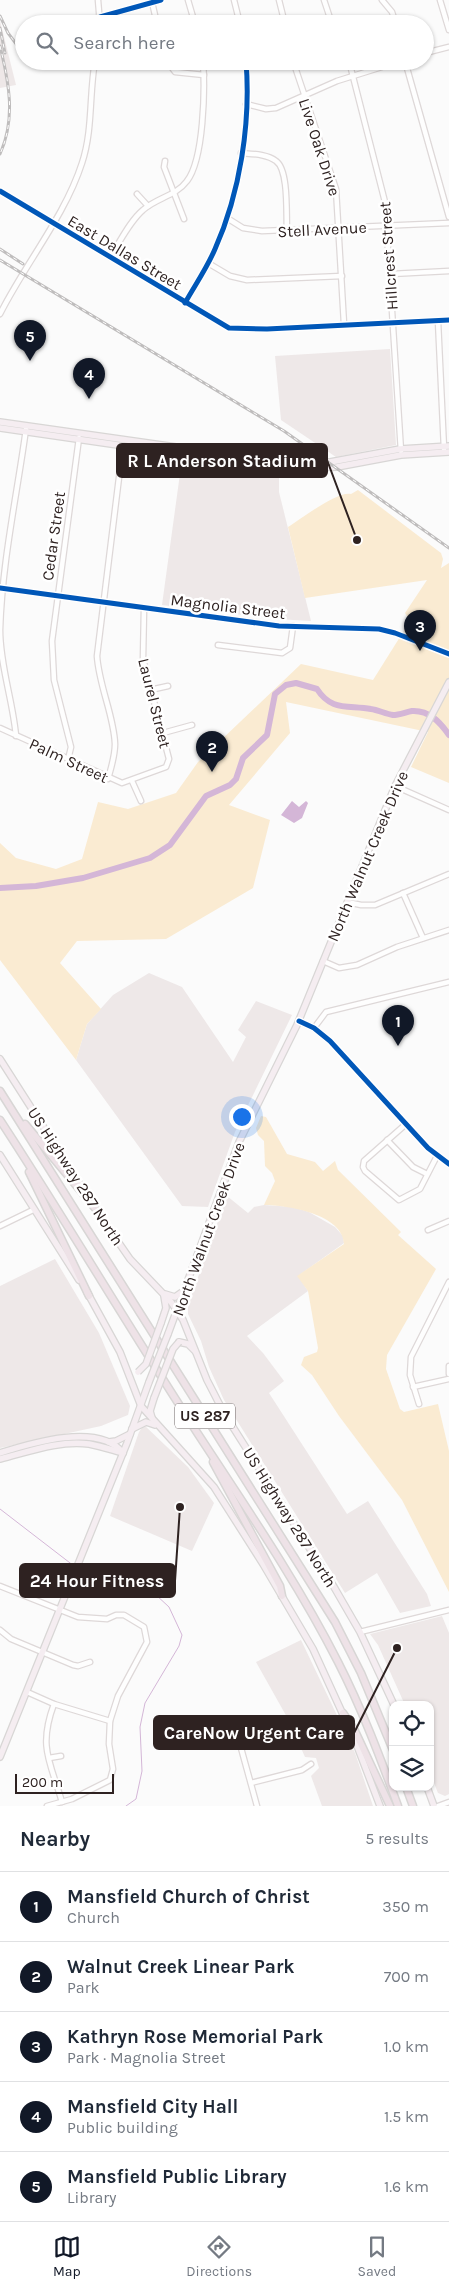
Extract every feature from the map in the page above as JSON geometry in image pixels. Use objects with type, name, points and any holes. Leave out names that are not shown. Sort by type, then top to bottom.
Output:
[{"type":"highway","name":"US 287","points":[[0,1091],[327,1608],[361,1672],[391,1746]]},
{"type":"highway","points":[[16,1116],[22,1120],[94,1208]]},
{"type":"highway","name":"US 287","points":[[0,1120],[274,1551],[338,1661],[366,1721],[398,1806]]},
{"type":"highway","points":[[5,1128],[7,1137],[39,1192],[89,1296]]},
{"type":"highway","points":[[204,1443],[280,1586],[282,1596]]},
{"type":"highway","points":[[343,1713],[354,1729],[390,1806]]},
{"type":"highway","points":[[407,1791],[413,1806]]},
{"type":"main road","points":[[0,422],[26,425],[79,436]]},
{"type":"main road","points":[[0,428],[124,441],[248,460],[307,465],[350,462],[401,452],[446,449]]},
{"type":"main road","name":"North Walnut Creek Drive","points":[[0,1757],[123,1453],[187,1288],[240,1142],[299,1021],[395,786],[449,682]]},
{"type":"main road","name":"US Highway 287 North","points":[[0,1059],[94,1208],[130,1259],[178,1311],[224,1413],[285,1508],[360,1632],[392,1701]]},
{"type":"main road","points":[[0,1155],[89,1296],[130,1370],[138,1372],[146,1364],[166,1308],[162,1293]]},
{"type":"main road","points":[[162,1293],[175,1297],[187,1288]]},
{"type":"main road","points":[[157,1426],[150,1411],[172,1349],[178,1342],[188,1344],[197,1353]]},
{"type":"main road","points":[[124,1361],[141,1406],[157,1426],[214,1487],[282,1596],[312,1649],[343,1713],[380,1806]]},
{"type":"main road","points":[[0,1459],[44,1441],[74,1437],[116,1442],[146,1422],[157,1426]]},
{"type":"main road","points":[[63,1444],[74,1437]]},
{"type":"main road","points":[[106,1442],[123,1453]]},
{"type":"main road","points":[[0,1453],[63,1444],[87,1444],[123,1453]]},
{"type":"main road","points":[[428,1791],[434,1806]]},
{"type":"street","points":[[98,0],[100,15]]},
{"type":"street","points":[[107,15],[161,0]]},
{"type":"street","points":[[188,0],[192,15]]},
{"type":"street","points":[[234,0],[238,15]]},
{"type":"street","points":[[279,0],[283,15]]},
{"type":"street","points":[[324,0],[329,15]]},
{"type":"street","points":[[382,0],[393,15]]},
{"type":"street","points":[[440,0],[449,30]]},
{"type":"street","points":[[152,2],[155,15]]},
{"type":"street","points":[[443,7],[449,5]]},
{"type":"street","points":[[434,51],[449,48]]},
{"type":"street","points":[[0,314],[53,223],[74,182],[86,150],[94,70]]},
{"type":"street","points":[[174,70],[175,72],[204,75]]},
{"type":"street","points":[[110,257],[134,220],[148,206],[174,194],[188,181],[195,161],[204,103],[204,70]]},
{"type":"street","points":[[185,303],[208,263],[228,218],[241,153],[246,104],[246,70]]},
{"type":"street","name":"Live Oak Drive","points":[[296,70],[336,189],[340,228],[344,324]]},
{"type":"street","name":"Hillcrest Street","points":[[351,70],[382,190],[387,226],[401,452]]},
{"type":"street","points":[[246,104],[272,108],[372,70]]},
{"type":"street","points":[[408,70],[449,217]]},
{"type":"street","points":[[241,153],[270,158],[280,165],[284,178],[287,231]]},
{"type":"street","points":[[165,161],[164,167],[184,219]]},
{"type":"street","name":"East Dallas Street","points":[[0,191],[223,326],[235,330],[449,320]]},
{"type":"street","points":[[137,194],[148,206]]},
{"type":"street","name":"Stell Avenue","points":[[228,218],[253,231],[449,223]]},
{"type":"street","points":[[208,263],[230,276],[247,280],[342,276]]},
{"type":"street","points":[[390,274],[449,271]]},
{"type":"street","points":[[438,320],[446,449]]},
{"type":"street","points":[[16,736],[1,651],[0,631],[2,589],[26,425]]},
{"type":"street","name":"Cedar Street","points":[[68,760],[71,747],[56,694],[52,656],[57,596],[79,436]]},
{"type":"street","points":[[108,779],[115,752],[114,736],[98,674],[96,656],[124,441]]},
{"type":"street","name":"Magnolia Street","points":[[2,589],[293,626],[365,628],[387,631],[449,654]]},
{"type":"street","name":"Laurel Street","points":[[144,608],[142,649],[150,690],[169,759],[166,767]]},
{"type":"street","points":[[218,645],[282,653],[290,648],[293,626]]},
{"type":"street","points":[[150,690],[168,686]]},
{"type":"street","points":[[163,733],[192,725]]},
{"type":"street","name":"Palm Street","points":[[0,728],[108,779],[122,783],[132,781],[166,767]]},
{"type":"street","points":[[132,781],[141,801]]},
{"type":"street","points":[[395,786],[449,810]]},
{"type":"street","points":[[347,902],[375,905],[449,874]]},
{"type":"street","points":[[403,893],[424,938]]},
{"type":"street","points":[[323,961],[339,968],[357,965],[398,947],[449,930]]},
{"type":"street","points":[[314,1028],[326,1012],[449,982]]},
{"type":"street","points":[[299,1021],[314,1028],[330,1040],[406,1124],[437,1156],[449,1164]]},
{"type":"street","points":[[406,1124],[364,1161],[363,1167],[395,1199],[399,1200],[417,1192],[437,1156]]},
{"type":"street","points":[[387,1140],[413,1167],[427,1174]]},
{"type":"street","points":[[0,1226],[34,1210]]},
{"type":"street","points":[[428,1230],[449,1220]]},
{"type":"street","points":[[419,1404],[413,1387],[409,1364],[412,1351],[449,1282]]},
{"type":"street","points":[[449,1366],[449,1374]]},
{"type":"street","points":[[413,1387],[449,1379]]},
{"type":"street","points":[[0,1586],[87,1619],[124,1615],[133,1618],[144,1627],[147,1642],[120,1690],[110,1721],[109,1744],[113,1769],[110,1780],[62,1802],[47,1806]]},
{"type":"street","points":[[360,1632],[449,1610]]},
{"type":"street","points":[[0,1630],[11,1639],[73,1665],[78,1666],[90,1662]]},
{"type":"street","points":[[27,1692],[54,1704],[110,1721]]},
{"type":"street","points":[[54,1704],[45,1738],[62,1802]]},
{"type":"street","points":[[230,1729],[241,1748],[257,1806]]},
{"type":"street","points":[[49,1758],[61,1756]]},
{"type":"street","points":[[251,1783],[302,1770],[311,1764]]},
{"type":"street","points":[[438,1806],[449,1802]]},
{"type":"shaded area","points":[[0,21],[16,85],[0,88]]},
{"type":"shaded area","points":[[390,349],[396,445],[336,457],[281,420],[275,356]]},
{"type":"shaded area","points":[[182,459],[279,470],[279,492],[311,621],[276,619],[162,605]]},
{"type":"shaded area","points":[[358,490],[441,553],[443,559],[441,568],[449,563],[449,783],[411,767],[428,732],[286,702],[290,733],[229,805],[270,820],[253,888],[166,939],[77,941],[60,963],[101,1009],[87,1024],[76,1060],[0,960],[0,843],[16,858],[56,869],[82,859],[98,802],[128,809],[176,793],[198,762],[301,664],[373,680],[410,621],[405,613],[427,580],[305,598],[288,527],[328,501]]},
{"type":"shaded area","points":[[292,801],[299,807],[306,801],[308,803],[302,818],[294,823],[281,815]]},
{"type":"shaded area","points":[[149,973],[182,987],[233,1062],[246,1037],[238,1030],[256,1001],[292,1015],[235,1132],[208,1207],[182,1206],[76,1060],[87,1024],[113,995]]},
{"type":"shaded area","points":[[261,1116],[266,1117],[287,1154],[315,1162],[323,1171],[335,1161],[338,1170],[401,1232],[398,1235],[436,1269],[387,1355],[386,1369],[400,1409],[404,1412],[438,1404],[449,1451],[449,1592],[402,1500],[339,1416],[312,1375],[301,1365],[304,1357],[317,1352],[318,1348],[308,1291],[297,1276],[344,1244],[341,1234],[334,1225],[324,1218],[299,1209],[264,1205],[275,1181],[272,1173],[265,1166],[264,1141],[258,1135],[256,1128]]},
{"type":"shaded area","points":[[227,1196],[248,1213],[254,1207],[264,1205],[293,1207],[309,1212],[335,1227],[343,1236],[344,1243],[298,1276],[308,1291],[247,1336],[263,1353],[284,1381],[269,1393],[347,1514],[368,1501],[427,1594],[431,1606],[400,1613],[377,1573],[345,1593],[224,1400],[209,1367],[201,1341],[188,1314],[188,1305]]},
{"type":"shaded area","points":[[55,1259],[99,1333],[130,1406],[128,1415],[101,1426],[0,1448],[0,1286]]},
{"type":"shaded area","points":[[144,1425],[188,1467],[214,1503],[192,1551],[110,1516],[139,1432]]},
{"type":"shaded area","points":[[442,1616],[449,1633],[449,1794],[445,1796],[438,1793],[434,1783],[434,1701],[403,1701],[378,1645],[370,1634]]},
{"type":"shaded area","points":[[301,1640],[355,1753],[373,1806],[322,1806],[311,1776],[319,1768],[316,1758],[305,1757],[288,1719],[256,1662]]},
{"type":"waterway","points":[[0,888],[36,886],[83,878],[150,858],[170,845],[206,796],[230,785],[236,779],[243,758],[267,735],[275,694],[286,685],[296,683],[317,689],[328,701],[340,706],[371,709],[393,715],[412,711],[424,712],[438,721],[449,735]]},
{"type":"waterway","points":[[0,1509],[74,1566]]},
{"type":"waterway","points":[[78,1568],[155,1594],[169,1607],[182,1635],[179,1646],[145,1703],[140,1727],[142,1771],[136,1799],[126,1806]]},
{"type":"railway","points":[[0,16],[15,42]]},
{"type":"railway","points":[[0,28],[5,53]]},
{"type":"railway","points":[[0,46],[9,100],[8,127],[0,154]]},
{"type":"railway","points":[[0,249],[23,264]]},
{"type":"railway","points":[[0,260],[284,431],[449,548]]},
{"type":"cycle path","points":[[107,15],[161,0]]},
{"type":"cycle path","points":[[185,303],[215,249],[231,205],[242,157],[245,133],[246,70]]},
{"type":"cycle path","points":[[0,191],[229,328],[267,329],[449,320]]},
{"type":"cycle path","points":[[0,588],[279,626],[379,629],[395,633],[449,654]]},
{"type":"cycle path","points":[[299,1021],[314,1028],[330,1041],[428,1148],[449,1164]]},
{"type":"place","name":"Mansfield Public Library","points":[[30,361]]},
{"type":"place","name":"Mansfield City Hall","points":[[89,399]]},
{"type":"place","name":"R L Anderson Stadium","points":[[357,540]]},
{"type":"place","name":"Kathryn Rose Memorial Park","points":[[420,651]]},
{"type":"place","name":"Walnut Creek Linear Park","points":[[212,772]]},
{"type":"place","name":"Mansfield Church of Christ","points":[[398,1046]]},
{"type":"place","name":"24 Hour Fitness","points":[[180,1507]]},
{"type":"place","name":"CareNow Urgent Care","points":[[397,1648]]}]
